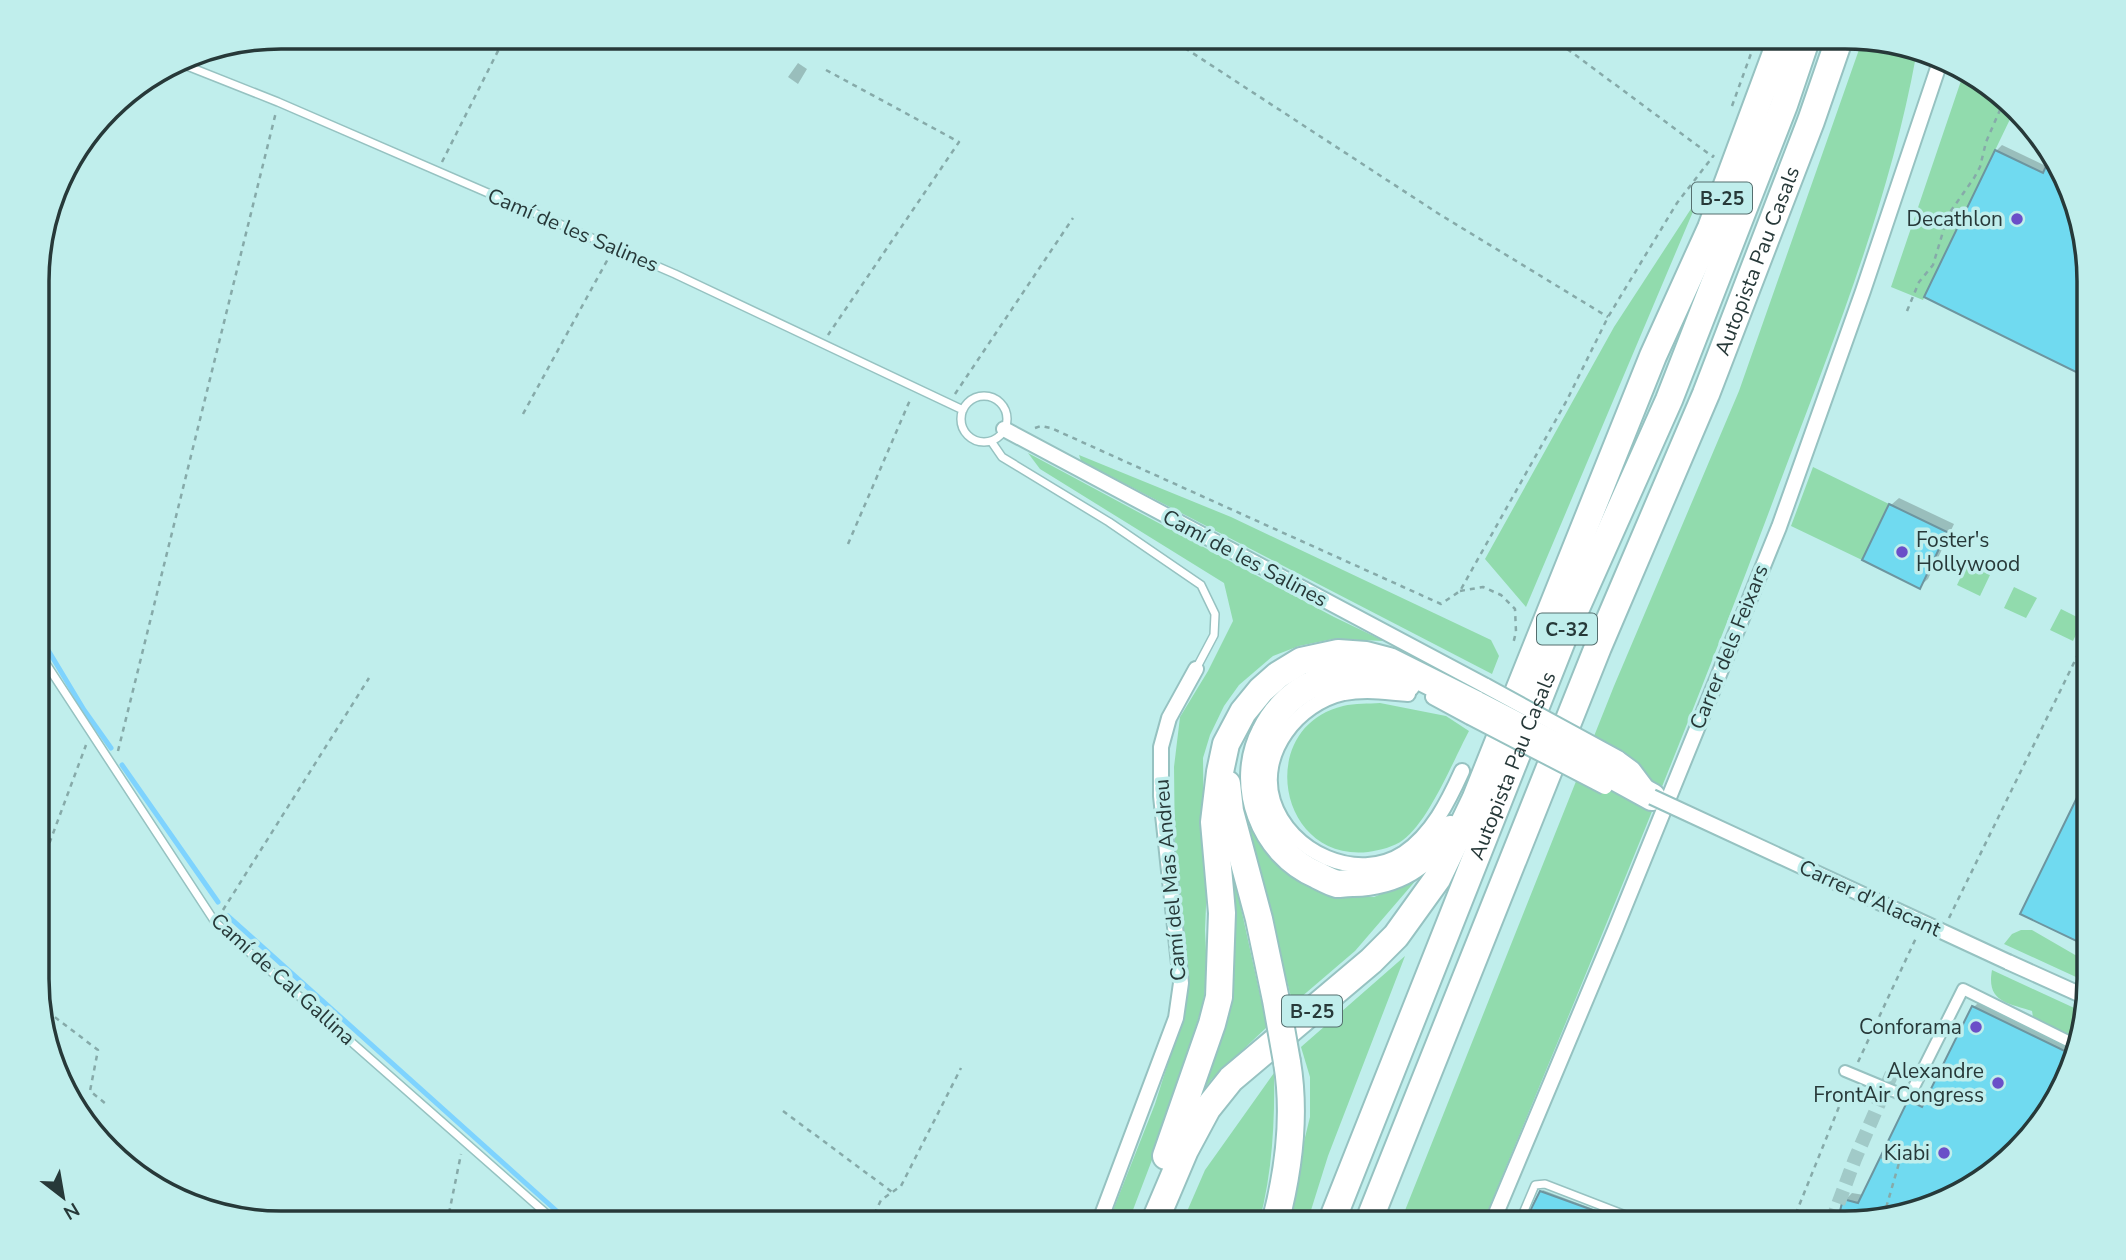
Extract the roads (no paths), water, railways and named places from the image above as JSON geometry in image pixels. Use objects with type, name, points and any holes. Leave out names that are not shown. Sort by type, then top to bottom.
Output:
[{"type":"highway","name":"B-25","points":[[1159,1211],[1185,1150],[1207,1109],[1231,1079],[1342,987],[1396,936],[1437,879],[1475,800],[1653,356],[1711,228],[1778,49]]},
{"type":"highway","name":"Autopista Pau Casals","points":[[1336,1211],[1565,634],[1670,400],[1784,105],[1803,49]]},
{"type":"highway","name":"Autopista Pau Casals","points":[[1373,1211],[1598,647],[1706,394],[1836,49]]},
{"type":"highway","points":[[1145,1211],[1186,1101],[1219,997],[1222,913],[1214,822],[1226,744],[1243,712],[1261,690],[1278,676],[1301,661],[1338,653],[1389,660],[1478,703],[1652,797]]},
{"type":"highway","points":[[1421,690],[1402,682],[1359,674],[1323,680],[1300,691],[1270,721],[1260,741],[1254,760],[1256,806],[1274,842],[1296,865],[1336,884],[1373,883],[1411,868],[1433,852],[1475,800]]},
{"type":"highway","points":[[1226,744],[1230,811],[1259,919],[1290,1081],[1291,1126],[1286,1175],[1278,1211]]},
{"type":"highway","points":[[1177,1211],[1195,1164],[1205,1146],[1240,1093],[1304,1017]]},
{"type":"street","name":"Carrer dels Feixars","points":[[1501,1211],[1779,527],[1855,316],[1938,69]]},
{"type":"street","name":"Camí de les Salines","points":[[1004,429],[1478,703]]},
{"type":"street","name":"Camí del Mas Andreu","points":[[1104,1211],[1176,1018],[1181,983],[1161,796],[1161,747],[1169,718],[1196,669]]},
{"type":"street","points":[[1462,771],[1438,817],[1421,839],[1402,854],[1379,864],[1333,861],[1309,849],[1293,834],[1273,801],[1273,757],[1281,738],[1294,721],[1324,700],[1345,693],[1369,691],[1410,694],[1421,690],[1478,703]]},
{"type":"street","name":"Carrer d'Alacant","points":[[1652,797],[2077,993]]},
{"type":"street","points":[[1845,1071],[1898,1093],[1906,1093],[1914,1087],[1963,989],[2068,1041]]},
{"type":"lane","name":"Camí de les Salines","points":[[191,68],[278,102],[613,247],[963,410]]},
{"type":"lane","points":[[989,397],[1002,406],[1006,413],[1004,429],[991,441],[970,438],[961,425],[963,410],[974,399],[989,397]]},
{"type":"lane","name":"Camí del Mas Andreu","points":[[991,441],[1002,457],[1099,515],[1201,585],[1215,614],[1214,635],[1196,669]]},
{"type":"lane","name":"Camí de Cal Gallina","points":[[49,668],[215,922],[544,1211]]},
{"type":"lane","points":[[1524,1211],[1535,1185],[1545,1184],[1615,1211]]},
{"type":"waterway","points":[[49,652],[84,710],[111,748]]},
{"type":"waterway","points":[[122,765],[218,902]]},
{"type":"waterway","points":[[228,916],[557,1211]]},
{"type":"tunnel","points":[[1836,1211],[1893,1071]]},
{"type":"place","name":"Decathlon","points":[[2017,219]]},
{"type":"place","name":"Foster's Hollywood","points":[[1902,552]]},
{"type":"place","name":"Conforama","points":[[1976,1027]]},
{"type":"place","name":"Alexandre FrontAir Congress","points":[[1998,1083]]},
{"type":"place","name":"Kiabi","points":[[1944,1153]]}]
